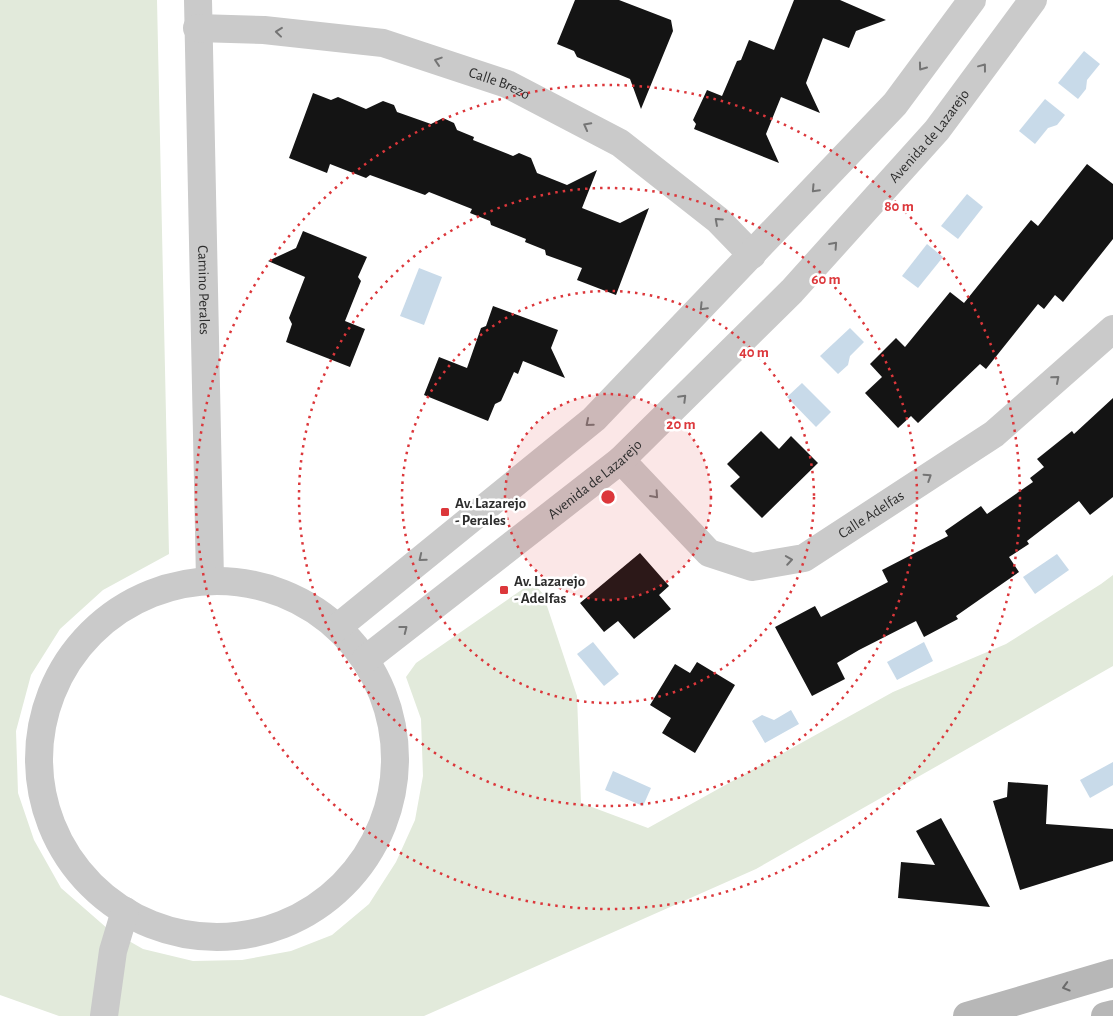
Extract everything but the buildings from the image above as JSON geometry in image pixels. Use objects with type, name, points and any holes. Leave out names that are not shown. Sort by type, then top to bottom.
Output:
[{"type":"street","name":"Camino Perales","points":[[198,0],[210,580]]},
{"type":"street","points":[[338,626],[594,420],[895,104],[972,0]]},
{"type":"street","name":"Avenida de Lazarejo","points":[[366,659],[621,460],[792,291],[937,130],[1033,0]]},
{"type":"street","name":"Calle Brezo","points":[[198,28],[264,30],[383,44],[507,84],[620,143],[718,220],[752,255]]},
{"type":"street","name":"Calle Adelfas","points":[[621,460],[709,553],[752,567],[804,558],[994,434],[1113,328]]},
{"type":"street","points":[[210,580],[256,585],[300,600],[338,626],[366,659],[389,707],[396,760],[388,812],[365,860],[328,899],[292,921],[250,934],[207,937],[164,929],[125,911],[85,879],[56,837],[41,790],[39,739],[52,690],[78,646],[115,612],[160,589],[210,580]]},
{"type":"street","points":[[104,1016],[113,952],[125,911]]},
{"type":"street","points":[[966,1016],[1113,973]]},
{"type":"street","points":[[1105,1016],[1113,1014]]},
{"type":"green space","points":[[0,0],[157,0],[169,554],[103,590],[60,629],[31,675],[16,731],[18,793],[34,840],[61,888],[108,929],[143,949],[193,961],[242,960],[291,951],[332,935],[369,904],[396,862],[415,820],[423,776],[421,719],[406,677],[416,663],[533,582],[543,594],[577,696],[581,803],[648,828],[893,692],[1006,644],[1113,575],[1113,666],[756,869],[424,1016],[59,1016],[0,995]]},
{"type":"water","points":[[1084,51],[1100,64],[1087,80],[1086,89],[1078,99],[1058,83]]},
{"type":"water","points":[[1045,99],[1065,115],[1057,125],[1048,128],[1035,144],[1019,131]]},
{"type":"water","points":[[967,194],[983,207],[958,239],[941,226]]},
{"type":"water","points":[[927,244],[943,257],[918,288],[902,276]]},
{"type":"water","points":[[419,268],[442,277],[424,325],[400,316]]},
{"type":"water","points":[[850,328],[864,342],[850,356],[848,365],[838,374],[820,356]]},
{"type":"water","points":[[802,383],[831,412],[816,427],[787,397]]},
{"type":"water","points":[[1057,554],[1069,570],[1035,594],[1023,577]]},
{"type":"water","points":[[593,642],[619,674],[604,686],[577,654]]},
{"type":"water","points":[[924,642],[933,661],[897,680],[887,662]]},
{"type":"water","points":[[791,710],[799,724],[765,743],[752,721],[762,715],[774,720]]},
{"type":"water","points":[[1113,762],[1113,785],[1090,798],[1080,780]]},
{"type":"water","points":[[613,771],[651,788],[643,806],[605,790]]},
{"type":"place","name":"Av. Lazarejo - Perales","points":[[445,512]]},
{"type":"place","name":"Av. Lazarejo - Adelfas","points":[[504,590]]}]
